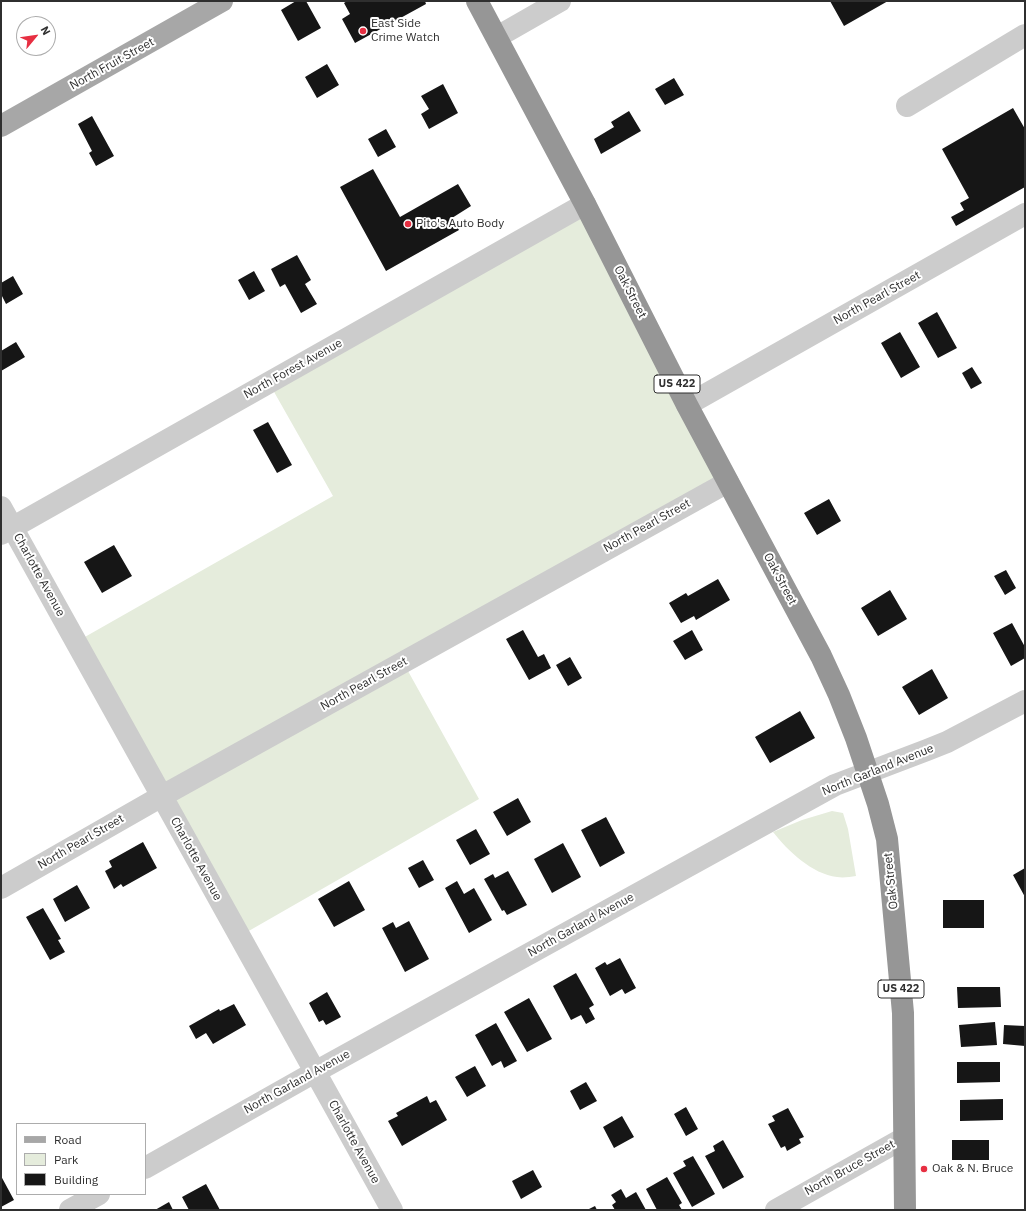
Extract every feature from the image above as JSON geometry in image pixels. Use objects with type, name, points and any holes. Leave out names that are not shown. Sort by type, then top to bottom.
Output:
[{"type":"highway","name":"Oak Street","points":[[477,1],[585,204],[687,405],[821,656],[839,695],[856,738],[878,804],[887,847],[903,1013],[905,1210]]},
{"type":"main road","name":"North Fruit Street","points":[[1,126],[222,1]]},
{"type":"street","points":[[497,37],[560,1]]},
{"type":"street","points":[[907,106],[1025,35]]},
{"type":"street","name":"North Forest Avenue","points":[[7,531],[585,204]]},
{"type":"street","name":"North Pearl Street","points":[[687,405],[1025,214]]},
{"type":"street","name":"North Pearl Street","points":[[1,888],[162,796],[728,482]]},
{"type":"street","name":"Charlotte Avenue","points":[[1,507],[7,531],[162,796],[392,1210]]},
{"type":"street","name":"North Garland Avenue","points":[[146,1167],[315,1072],[835,785],[947,742],[1025,700]]},
{"type":"street","name":"North Bruce Street","points":[[776,1210],[904,1138]]},
{"type":"street","points":[[70,1210],[96,1195]]},
{"type":"green space","points":[[585,204],[728,482],[403,662],[479,799],[240,936],[76,642],[333,496],[269,383]]},
{"type":"green space","points":[[832,811],[843,813],[848,829],[856,876],[839,877],[828,875],[819,871],[793,854],[773,832],[802,820]]},
{"type":"building","points":[[296,1],[306,1],[321,28],[298,41],[281,10]]},
{"type":"building","name":"East Side Crime Watch","points":[[347,1],[425,1],[426,4],[355,43],[342,19],[350,14],[344,3]]},
{"type":"building","points":[[830,1],[888,1],[844,26]]},
{"type":"building","points":[[327,64],[339,85],[317,98],[305,77]]},
{"type":"building","points":[[674,78],[684,95],[665,105],[655,89]]},
{"type":"building","points":[[443,84],[458,113],[429,129],[421,114],[429,109],[421,96]]},
{"type":"building","points":[[1013,108],[1025,129],[1025,187],[956,226],[951,217],[964,210],[960,203],[969,198],[942,149]]},
{"type":"building","points":[[629,111],[641,131],[601,154],[594,139],[614,127],[611,122]]},
{"type":"building","points":[[92,116],[114,156],[96,166],[89,153],[92,151],[78,124]]},
{"type":"building","points":[[386,129],[396,147],[378,157],[368,139]]},
{"type":"building","name":"Pito's Auto Body","points":[[373,169],[400,217],[458,184],[471,206],[452,218],[459,230],[386,271],[340,187]]},
{"type":"building","points":[[297,255],[311,280],[305,284],[317,304],[301,313],[285,284],[280,287],[271,269]]},
{"type":"building","points":[[254,271],[265,291],[249,300],[238,280]]},
{"type":"building","points":[[13,276],[23,294],[6,304],[1,294],[1,283]]},
{"type":"building","points":[[937,312],[957,348],[938,358],[918,323]]},
{"type":"building","points":[[900,332],[920,367],[901,378],[881,343]]},
{"type":"building","points":[[16,342],[25,357],[1,371],[1,351]]},
{"type":"building","points":[[972,367],[982,383],[971,389],[962,373]]},
{"type":"building","points":[[268,422],[292,465],[277,473],[253,430]]},
{"type":"building","points":[[829,499],[841,521],[817,535],[804,513]]},
{"type":"building","points":[[114,545],[132,576],[102,593],[84,562]]},
{"type":"building","points":[[1006,570],[1016,588],[1005,595],[994,576]]},
{"type":"building","points":[[718,579],[730,600],[696,620],[694,616],[681,623],[669,603],[686,593],[688,596]]},
{"type":"building","points":[[890,590],[907,619],[878,636],[861,608]]},
{"type":"building","points":[[1012,623],[1025,647],[1025,658],[1011,666],[993,633]]},
{"type":"building","points":[[523,630],[538,657],[544,654],[551,668],[529,680],[506,639]]},
{"type":"building","points":[[692,630],[703,650],[685,660],[673,641]]},
{"type":"building","points":[[570,657],[582,678],[568,686],[556,665]]},
{"type":"building","points":[[932,669],[948,698],[919,715],[902,687]]},
{"type":"building","points":[[800,711],[815,738],[770,763],[755,737]]},
{"type":"building","points":[[518,798],[531,822],[507,836],[493,812]]},
{"type":"building","points":[[606,817],[625,853],[600,867],[581,830]]},
{"type":"building","points":[[476,829],[490,854],[470,865],[456,840]]},
{"type":"building","points":[[143,842],[157,868],[123,887],[121,884],[114,889],[105,871],[112,867],[109,861]]},
{"type":"building","points":[[563,843],[581,877],[552,893],[534,859]]},
{"type":"building","points":[[423,860],[434,880],[419,888],[408,868]]},
{"type":"building","points":[[1025,868],[1025,897],[1013,875]]},
{"type":"building","points":[[508,871],[527,905],[507,915],[504,910],[502,911],[484,879],[493,874],[495,878]]},
{"type":"building","points":[[349,881],[365,910],[334,927],[318,899]]},
{"type":"building","points":[[457,881],[464,894],[474,888],[492,920],[469,933],[445,888]]},
{"type":"building","points":[[77,885],[90,908],[65,922],[53,899]]},
{"type":"building","points":[[943,900],[984,900],[984,928],[943,928]]},
{"type":"building","points":[[43,908],[61,939],[58,940],[65,952],[50,960],[26,917]]},
{"type":"building","points":[[409,921],[429,959],[405,972],[382,928],[393,922],[396,928]]},
{"type":"building","points":[[620,958],[636,988],[625,994],[622,989],[610,996],[595,968],[605,962],[607,965]]},
{"type":"building","points":[[576,973],[594,1005],[589,1008],[595,1019],[586,1024],[581,1015],[571,1020],[553,986]]},
{"type":"building","points":[[957,987],[1000,987],[1001,1007],[958,1008]]},
{"type":"building","points":[[327,992],[341,1017],[326,1025],[323,1020],[319,1022],[309,1003]]},
{"type":"building","points":[[529,998],[552,1039],[527,1052],[504,1012]]},
{"type":"building","points":[[234,1004],[246,1025],[213,1044],[206,1033],[196,1039],[189,1026],[219,1009],[220,1011]]},
{"type":"building","points":[[995,1022],[997,1045],[961,1047],[959,1025]]},
{"type":"building","points":[[496,1023],[517,1061],[504,1068],[501,1061],[492,1066],[475,1035]]},
{"type":"building","points":[[1004,1025],[1025,1026],[1025,1046],[1003,1044]]},
{"type":"building","points":[[957,1062],[1000,1062],[1000,1082],[957,1083]]},
{"type":"building","points":[[475,1066],[486,1086],[467,1097],[455,1077]]},
{"type":"building","points":[[586,1082],[597,1101],[580,1110],[570,1091]]},
{"type":"building","points":[[427,1096],[430,1103],[436,1100],[447,1120],[402,1146],[388,1121],[398,1116],[396,1113]]},
{"type":"building","points":[[1003,1099],[1003,1120],[960,1121],[960,1100]]},
{"type":"building","points":[[686,1107],[698,1129],[686,1136],[674,1114]]},
{"type":"building","points":[[788,1108],[804,1137],[799,1139],[801,1143],[787,1151],[785,1146],[781,1148],[768,1124],[775,1121],[772,1116]]},
{"type":"building","points":[[622,1116],[634,1137],[614,1148],[603,1127]]},
{"type":"building","points":[[723,1140],[744,1177],[723,1189],[705,1156],[715,1151],[713,1146]]},
{"type":"building","points":[[952,1140],[989,1140],[989,1160],[952,1160]]},
{"type":"building","points":[[693,1156],[715,1194],[692,1207],[673,1173],[686,1166],[683,1161]]},
{"type":"building","points":[[533,1170],[542,1187],[521,1199],[512,1181]]},
{"type":"building","points":[[1,1176],[14,1200],[1,1207]]},
{"type":"building","points":[[667,1177],[682,1203],[679,1205],[682,1210],[657,1210],[646,1189]]},
{"type":"building","points":[[206,1184],[220,1210],[189,1210],[182,1197]]},
{"type":"building","points":[[621,1189],[626,1198],[636,1192],[646,1210],[615,1210],[612,1205],[616,1202],[611,1195]]},
{"type":"building","points":[[169,1202],[173,1210],[155,1210]]},
{"type":"building","points":[[595,1206],[597,1210],[587,1210]]},
{"type":"place","name":"East Side Crime Watch","points":[[363,31]]},
{"type":"place","name":"Pito's Auto Body","points":[[408,224]]},
{"type":"place","name":"Oak & N. Bruce","points":[[924,1169]]}]
